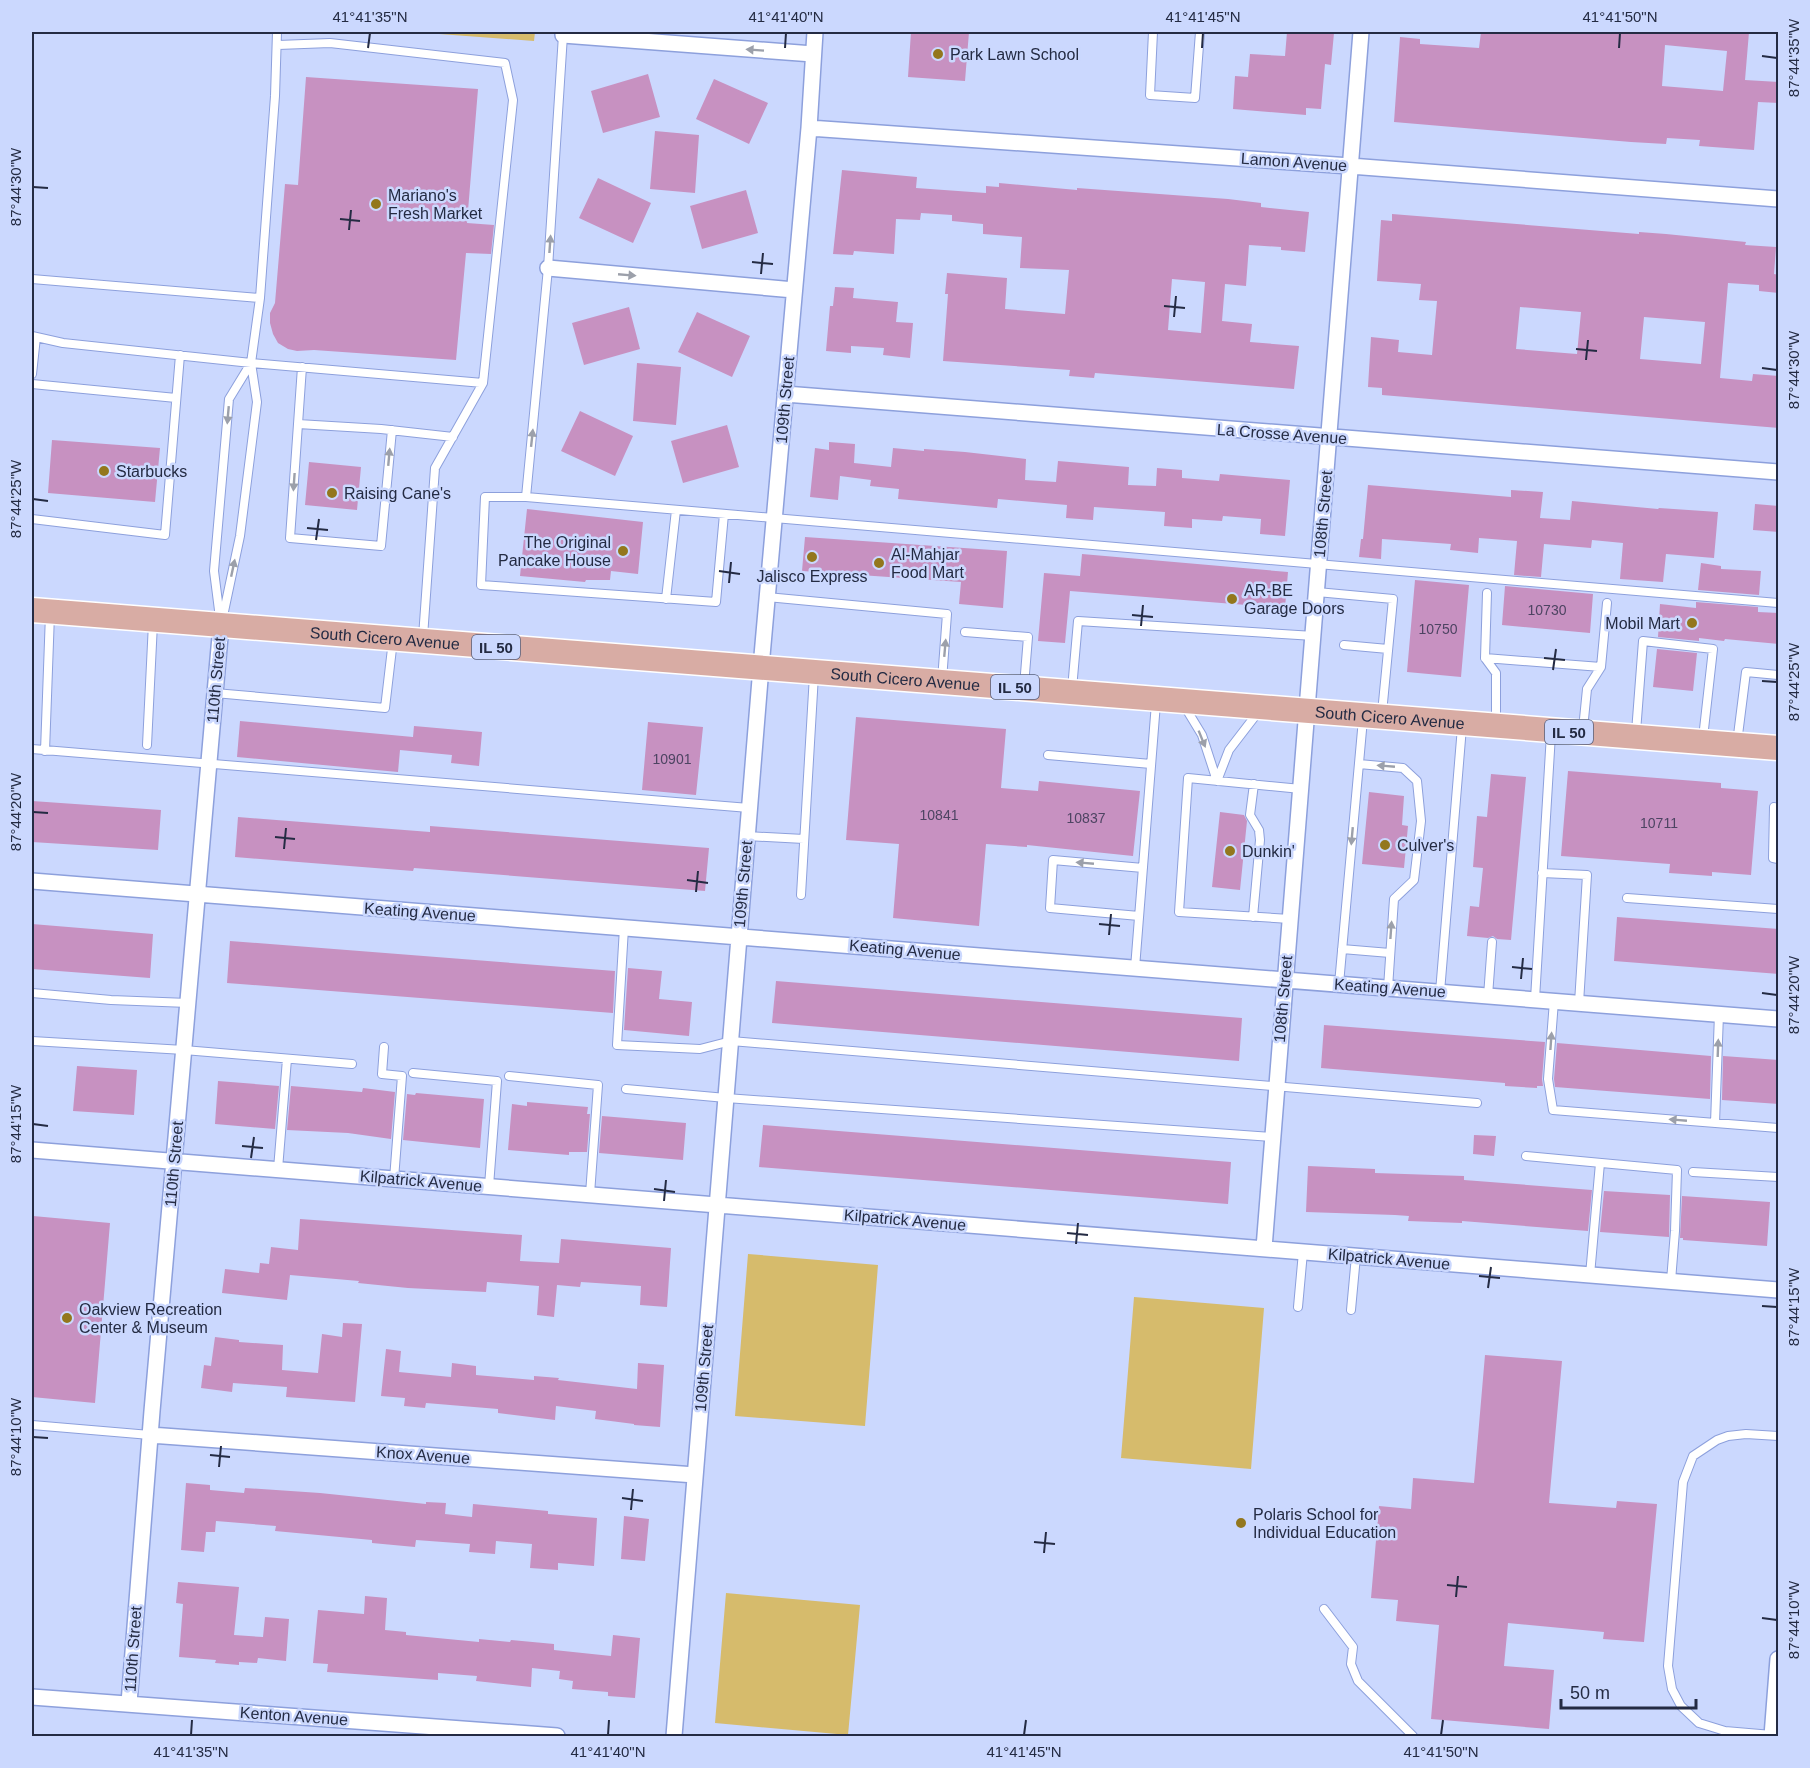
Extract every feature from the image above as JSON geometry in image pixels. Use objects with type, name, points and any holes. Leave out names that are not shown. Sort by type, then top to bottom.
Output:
[{"type":"main road","name":"South Cicero Avenue","points":[[41,611],[1779,748]]},
{"type":"street","name":"109th Street","points":[[674,1737],[749,808],[815,32]]},
{"type":"street","name":"108th Street","points":[[1264,1248],[1361,32]]},
{"type":"street","points":[[563,33],[813,54]]},
{"type":"street","name":"Lamon Avenue","points":[[808,128],[1779,199]]},
{"type":"street","points":[[548,268],[794,290]]},
{"type":"street","name":"La Crosse Avenue","points":[[785,394],[1779,472]]},
{"type":"street","name":"110th Street","points":[[129,1703],[150,1435],[221,625]]},
{"type":"street","name":"Keating Avenue","points":[[32,881],[1779,1019]]},
{"type":"street","name":"Kilpatrick Avenue","points":[[32,1150],[1779,1290]]},
{"type":"street","name":"Knox Avenue","points":[[150,1435],[695,1475]]},
{"type":"street","points":[[1772,1736],[1779,1659]]},
{"type":"street","name":"Kenton Avenue","points":[[32,1697],[557,1737]]},
{"type":"lane","points":[[221,625],[240,536],[256,402],[251,363],[260,298],[278,45],[277,32]]},
{"type":"lane","points":[[1153,32],[1150,95],[1195,98],[1200,32]]},
{"type":"lane","points":[[526,497],[548,268],[563,33]]},
{"type":"lane","points":[[278,45],[330,43],[505,63],[513,100],[483,383],[435,468],[423,641]]},
{"type":"lane","points":[[32,279],[260,298]]},
{"type":"lane","points":[[32,374],[34,336],[63,343],[251,363],[483,383]]},
{"type":"lane","points":[[32,519],[165,535],[180,355]]},
{"type":"lane","points":[[221,625],[214,571],[229,399],[251,363]]},
{"type":"lane","points":[[302,367],[290,538],[381,546],[392,430]]},
{"type":"lane","points":[[32,384],[176,398]]},
{"type":"lane","points":[[298,424],[392,430],[453,437]]},
{"type":"lane","points":[[724,514],[716,602],[481,585],[484,497],[526,497],[1779,603]]},
{"type":"lane","points":[[666,599],[676,510]]},
{"type":"lane","points":[[1317,592],[1393,599],[1388,649],[1373,716],[1359,764],[1339,984]]},
{"type":"lane","points":[[1487,593],[1485,658],[1496,673],[1496,726]]},
{"type":"lane","points":[[767,597],[947,614],[942,681]]},
{"type":"lane","points":[[1583,733],[1587,689],[1601,667],[1607,603]]},
{"type":"lane","points":[[41,611],[45,751]]},
{"type":"lane","points":[[147,745],[153,620]]},
{"type":"lane","points":[[1072,692],[1078,621],[1314,636]]},
{"type":"lane","points":[[965,632],[1028,637],[1024,688]]},
{"type":"lane","points":[[215,693],[385,708],[393,639]]},
{"type":"lane","points":[[1636,737],[1643,641],[1713,649],[1703,742]]},
{"type":"lane","points":[[1344,645],[1388,649]]},
{"type":"lane","points":[[1485,658],[1601,667]]},
{"type":"lane","points":[[801,895],[814,671]]},
{"type":"lane","points":[[1737,745],[1746,672],[1779,675]]},
{"type":"lane","points":[[1135,968],[1156,698]]},
{"type":"lane","points":[[1180,700],[1202,735],[1216,781]]},
{"type":"lane","points":[[1216,781],[1229,750],[1262,707]]},
{"type":"lane","points":[[1440,992],[1462,723]]},
{"type":"lane","points":[[1534,999],[1551,730]]},
{"type":"lane","points":[[32,749],[749,808]]},
{"type":"lane","points":[[1047,755],[1151,764]]},
{"type":"lane","points":[[1359,764],[1403,768],[1417,781],[1421,821],[1414,880],[1394,899],[1388,988]]},
{"type":"lane","points":[[1290,919],[1179,912],[1188,778],[1301,789]]},
{"type":"lane","points":[[1253,917],[1260,840],[1259,830],[1250,815],[1254,784]]},
{"type":"lane","points":[[1774,807],[1773,858],[1779,859]]},
{"type":"lane","points":[[747,836],[804,839]]},
{"type":"lane","points":[[1139,916],[1050,908],[1053,860],[1143,868]]},
{"type":"lane","points":[[1542,873],[1587,875],[1579,1003]]},
{"type":"lane","points":[[1627,898],[1779,909]]},
{"type":"lane","points":[[624,928],[617,1045],[700,1049],[730,1041],[1477,1103]]},
{"type":"lane","points":[[1488,996],[1492,942]]},
{"type":"lane","points":[[1342,949],[1390,953]]},
{"type":"lane","points":[[32,993],[111,1000],[188,1003]]},
{"type":"lane","points":[[1554,1001],[1548,1079],[1553,1110],[1779,1128]]},
{"type":"lane","points":[[1714,1123],[1719,1014]]},
{"type":"lane","points":[[32,1041],[184,1050],[352,1064]]},
{"type":"lane","points":[[384,1047],[382,1074],[402,1076],[394,1179]]},
{"type":"lane","points":[[278,1169],[287,1059]]},
{"type":"lane","points":[[413,1073],[497,1081],[489,1186]]},
{"type":"lane","points":[[509,1076],[598,1085],[590,1194]]},
{"type":"lane","points":[[626,1089],[1272,1137]]},
{"type":"lane","points":[[1527,1156],[1677,1170],[1671,1281]]},
{"type":"lane","points":[[1590,1275],[1600,1163]]},
{"type":"lane","points":[[1693,1172],[1779,1177]]},
{"type":"lane","points":[[1298,1307],[1303,1252]]},
{"type":"lane","points":[[1351,1310],[1356,1256]]},
{"type":"lane","points":[[32,1425],[150,1435]]},
{"type":"lane","points":[[1772,1736],[1725,1731],[1699,1724],[1681,1706],[1672,1689],[1668,1666],[1683,1482],[1693,1456],[1717,1440],[1728,1436],[1746,1434],[1779,1436]]},
{"type":"lane","points":[[1324,1609],[1353,1647],[1351,1664],[1358,1681],[1413,1737]]},
{"type":"shaded area","points":[[412,32],[535,32],[534,41]]},
{"type":"shaded area","points":[[748,1254],[878,1265],[865,1426],[735,1416]]},
{"type":"shaded area","points":[[1134,1297],[1264,1308],[1251,1469],[1121,1458]]},
{"type":"shaded area","points":[[726,1593],[860,1605],[848,1735],[715,1723]]},
{"type":"building","name":"Park Lawn School","points":[[911,32],[969,32],[965,81],[908,77]]},
{"type":"building","points":[[1287,32],[1334,33],[1331,65],[1325,64],[1321,109],[1306,108],[1306,115],[1233,109],[1235,76],[1248,77],[1250,54],[1285,56]]},
{"type":"building","points":[[1481,32],[1749,32],[1745,80],[1779,82],[1779,103],[1758,102],[1754,150],[1699,146],[1700,140],[1667,138],[1666,144],[1631,142],[1394,122],[1400,37],[1420,39],[1420,44],[1479,48]],"holes":[[[1665,45],[1727,51],[1723,91],[1662,86]]]},
{"type":"building","points":[[648,74],[660,117],[603,133],[591,91]]},
{"type":"building","name":"Mariano's Fresh Market","points":[[306,77],[478,89],[467,223],[494,225],[491,254],[466,253],[456,360],[314,350],[297,351],[278,343],[273,334],[270,313],[275,303],[285,184],[298,185]]},
{"type":"building","points":[[714,79],[768,103],[749,144],[696,119]]},
{"type":"building","points":[[655,131],[699,135],[695,193],[650,189]]},
{"type":"building","points":[[842,170],[917,177],[916,188],[986,193],[986,186],[999,187],[999,183],[1228,199],[1261,203],[1261,207],[1309,212],[1305,252],[1281,250],[1281,247],[1249,245],[1246,286],[1225,284],[1222,321],[1252,324],[1250,342],[1299,346],[1294,389],[1095,373],[1094,378],[1069,376],[1070,370],[943,361],[948,294],[945,294],[947,273],[1007,278],[1005,309],[1065,314],[1069,270],[1020,268],[1022,237],[983,234],[983,224],[952,221],[952,215],[921,213],[920,220],[896,219],[894,254],[854,251],[853,255],[833,254]],"holes":[[[1172,279],[1205,282],[1201,333],[1168,330]]]},
{"type":"building","points":[[598,178],[651,203],[633,243],[579,218]]},
{"type":"building","points":[[746,190],[758,233],[702,249],[690,206]]},
{"type":"building","points":[[1392,214],[1639,234],[1639,232],[1666,234],[1776,247],[1774,274],[1779,275],[1779,293],[1759,291],[1759,285],[1728,283],[1720,378],[1752,381],[1753,374],[1779,376],[1779,428],[1382,395],[1382,388],[1368,387],[1371,337],[1399,340],[1398,352],[1432,355],[1437,301],[1419,300],[1421,284],[1377,281],[1381,220],[1392,221]],"holes":[[[1520,307],[1581,312],[1577,354],[1516,349]],[[1644,317],[1705,322],[1701,364],[1640,359]]]},
{"type":"building","points":[[835,287],[854,288],[853,298],[898,302],[896,322],[913,323],[910,358],[883,355],[884,348],[851,346],[851,353],[826,351],[830,306],[833,306]]},
{"type":"building","points":[[629,307],[640,349],[584,365],[572,323]]},
{"type":"building","points":[[697,312],[750,336],[732,377],[678,352]]},
{"type":"building","points":[[637,363],[681,367],[676,425],[633,421]]},
{"type":"building","points":[[580,411],[633,436],[615,476],[561,451]]},
{"type":"building","points":[[727,425],[739,467],[683,483],[671,441]]},
{"type":"building","name":"Starbucks","points":[[52,440],[160,448],[155,502],[48,493]]},
{"type":"building","points":[[829,442],[855,444],[854,463],[891,467],[893,448],[965,452],[1026,459],[1025,480],[1056,482],[1058,461],[1129,467],[1128,485],[1156,486],[1157,468],[1182,470],[1182,478],[1219,481],[1220,474],[1290,480],[1285,536],[1260,534],[1261,519],[1223,516],[1222,521],[1192,519],[1192,528],[1164,526],[1165,512],[1094,507],[1093,520],[1066,518],[1067,505],[998,499],[997,508],[898,499],[899,489],[870,486],[871,480],[840,476],[838,500],[810,497],[815,448],[829,450]]},
{"type":"building","name":"Raising Cane's","points":[[309,462],[361,467],[357,510],[305,505]]},
{"type":"building","points":[[1368,485],[1511,497],[1511,490],[1543,492],[1540,518],[1570,520],[1572,501],[1718,512],[1714,558],[1666,554],[1663,582],[1620,579],[1623,543],[1592,540],[1591,548],[1544,544],[1541,577],[1514,575],[1517,541],[1479,538],[1478,553],[1450,550],[1451,544],[1382,539],[1381,559],[1359,557]]},
{"type":"building","points":[[1755,504],[1779,506],[1779,532],[1753,530]]},
{"type":"building","points":[[527,509],[643,522],[638,574],[611,571],[610,580],[586,580],[585,582],[520,576]]},
{"type":"building","points":[[805,537],[1007,551],[1003,608],[959,604],[961,582],[802,571]]},
{"type":"building","name":"AR-BE Garage Doors","points":[[1082,554],[1288,572],[1285,608],[1070,591],[1065,643],[1038,641],[1044,573],[1080,576]]},
{"type":"building","points":[[1701,563],[1721,566],[1721,569],[1761,571],[1759,595],[1698,590]]},
{"type":"building","points":[[1415,580],[1469,585],[1461,677],[1407,672]]},
{"type":"building","points":[[1505,586],[1593,594],[1590,633],[1502,625]]},
{"type":"building","points":[[1696,602],[1758,607],[1758,612],[1779,613],[1779,644],[1725,639],[1724,641],[1699,638],[1699,641],[1658,637],[1660,604],[1696,608]]},
{"type":"building","points":[[1657,649],[1697,653],[1693,691],[1653,687]]},
{"type":"building","points":[[856,717],[1006,729],[1001,788],[1038,791],[1039,781],[1140,791],[1133,856],[1027,845],[1027,847],[986,844],[979,926],[893,918],[899,844],[846,840]]},
{"type":"building","points":[[240,721],[413,737],[414,726],[482,732],[479,766],[451,763],[452,755],[400,750],[398,772],[237,757]]},
{"type":"building","points":[[648,722],[703,727],[696,795],[642,790]]},
{"type":"building","points":[[1568,771],[1721,783],[1721,788],[1758,791],[1751,875],[1712,872],[1712,876],[1669,873],[1670,864],[1561,856]]},
{"type":"building","points":[[1491,774],[1526,777],[1511,940],[1497,939],[1493,936],[1488,938],[1467,936],[1470,906],[1479,907],[1483,868],[1473,867],[1477,816],[1487,817]]},
{"type":"building","name":"Culver's","points":[[1369,792],[1404,796],[1402,825],[1408,826],[1404,868],[1362,864]]},
{"type":"building","points":[[32,801],[161,810],[158,850],[32,842]]},
{"type":"building","name":"Dunkin'","points":[[1220,812],[1244,815],[1247,821],[1240,890],[1212,887]]},
{"type":"building","points":[[238,817],[430,832],[430,826],[709,848],[705,891],[414,868],[413,871],[235,857]]},
{"type":"building","points":[[1617,917],[1779,929],[1779,974],[1614,961]]},
{"type":"building","points":[[32,924],[153,934],[150,978],[32,969]]},
{"type":"building","points":[[230,941],[615,971],[613,1013],[227,983]]},
{"type":"building","points":[[628,968],[662,971],[659,999],[692,1002],[689,1036],[624,1030]]},
{"type":"building","points":[[776,981],[1242,1018],[1239,1061],[772,1023]]},
{"type":"building","points":[[1324,1025],[1545,1042],[1543,1086],[1537,1086],[1537,1088],[1505,1086],[1505,1083],[1321,1068]]},
{"type":"building","points":[[1557,1043],[1711,1056],[1710,1099],[1555,1087]]},
{"type":"building","points":[[1723,1056],[1779,1060],[1779,1104],[1722,1100]]},
{"type":"building","points":[[77,1066],[137,1070],[134,1115],[73,1111]]},
{"type":"building","points":[[218,1081],[279,1086],[275,1129],[215,1124]]},
{"type":"building","points":[[291,1086],[362,1092],[363,1088],[395,1092],[391,1139],[348,1133],[287,1130]]},
{"type":"building","points":[[416,1093],[484,1099],[480,1148],[403,1140],[407,1094],[415,1095]]},
{"type":"building","points":[[527,1102],[588,1107],[587,1114],[590,1114],[587,1152],[569,1152],[569,1155],[508,1150],[512,1104],[527,1106]]},
{"type":"building","points":[[602,1116],[686,1123],[683,1160],[599,1153]]},
{"type":"building","points":[[763,1125],[1231,1162],[1228,1204],[759,1167]]},
{"type":"building","points":[[1474,1135],[1496,1136],[1494,1156],[1473,1154]]},
{"type":"building","points":[[1308,1166],[1375,1169],[1375,1173],[1464,1176],[1464,1180],[1592,1190],[1588,1231],[1462,1221],[1462,1223],[1408,1221],[1409,1216],[1395,1215],[1306,1212]]},
{"type":"building","points":[[1604,1191],[1670,1195],[1669,1237],[1600,1232]]},
{"type":"building","points":[[1682,1196],[1770,1202],[1767,1246],[1683,1240],[1680,1238]]},
{"type":"building","name":"Oakview Recreation Center & Museum","points":[[33,1216],[110,1223],[95,1403],[32,1397]]},
{"type":"building","points":[[300,1219],[522,1235],[520,1261],[559,1263],[561,1239],[671,1248],[667,1307],[640,1305],[641,1286],[581,1282],[580,1287],[557,1285],[554,1317],[537,1315],[539,1286],[487,1282],[486,1292],[408,1288],[290,1275],[287,1300],[222,1293],[225,1269],[259,1273],[260,1263],[269,1264],[271,1247],[298,1250]]},
{"type":"building","points":[[343,1323],[362,1324],[355,1402],[286,1397],[287,1387],[233,1383],[232,1392],[201,1388],[204,1365],[211,1366],[215,1337],[239,1340],[239,1342],[283,1345],[282,1370],[318,1373],[322,1334],[342,1337]]},
{"type":"building","points":[[386,1349],[401,1351],[399,1372],[451,1377],[452,1363],[476,1366],[476,1375],[534,1380],[534,1376],[559,1378],[558,1380],[637,1389],[638,1363],[664,1365],[660,1427],[595,1419],[596,1411],[556,1406],[555,1420],[498,1413],[498,1409],[426,1403],[425,1408],[404,1406],[405,1398],[381,1396]]},
{"type":"building","points":[[1485,1355],[1562,1361],[1549,1503],[1616,1508],[1617,1501],[1657,1504],[1644,1642],[1603,1639],[1604,1632],[1508,1623],[1504,1666],[1554,1670],[1549,1729],[1431,1719],[1439,1625],[1396,1621],[1398,1600],[1371,1598],[1379,1506],[1411,1509],[1413,1478],[1474,1483]]},
{"type":"building","points":[[186,1483],[210,1485],[210,1490],[244,1493],[245,1488],[426,1504],[426,1502],[446,1503],[445,1514],[472,1517],[473,1504],[597,1518],[594,1566],[558,1563],[558,1570],[530,1568],[532,1544],[496,1541],[495,1554],[469,1552],[470,1544],[416,1540],[415,1547],[372,1543],[372,1540],[275,1531],[276,1526],[216,1521],[215,1532],[206,1532],[204,1552],[181,1550]]},
{"type":"building","points":[[624,1516],[649,1519],[645,1561],[621,1559]]},
{"type":"building","points":[[178,1582],[239,1587],[234,1635],[263,1637],[265,1617],[289,1619],[286,1661],[258,1658],[257,1663],[239,1662],[239,1665],[215,1663],[216,1660],[179,1657],[183,1604],[176,1603]]},
{"type":"building","points":[[365,1596],[387,1598],[385,1630],[406,1632],[406,1635],[479,1642],[479,1639],[554,1644],[554,1650],[611,1656],[613,1635],[640,1638],[635,1698],[608,1696],[608,1692],[572,1689],[573,1681],[559,1679],[560,1671],[532,1668],[531,1687],[476,1681],[477,1676],[438,1673],[438,1680],[327,1672],[328,1664],[313,1663],[318,1610],[364,1614]]},
{"type":"place","name":"Park Lawn School","points":[[938,54]]},
{"type":"place","name":"Mariano's Fresh Market","points":[[376,204]]},
{"type":"place","name":"Starbucks","points":[[104,471]]},
{"type":"place","name":"Raising Cane's","points":[[332,493]]},
{"type":"place","name":"The Original Pancake House","points":[[623,551]]},
{"type":"place","name":"Jalisco Express","points":[[812,557]]},
{"type":"place","name":"Al-Mahjar Food Mart","points":[[879,563]]},
{"type":"place","name":"AR-BE Garage Doors","points":[[1232,599]]},
{"type":"place","name":"Mobil Mart","points":[[1692,623]]},
{"type":"place","name":"Culver's","points":[[1385,845]]},
{"type":"place","name":"Dunkin'","points":[[1230,851]]},
{"type":"place","name":"Oakview Recreation Center & Museum","points":[[67,1318]]},
{"type":"place","name":"Polaris School for Individual Education","points":[[1241,1523]]}]
